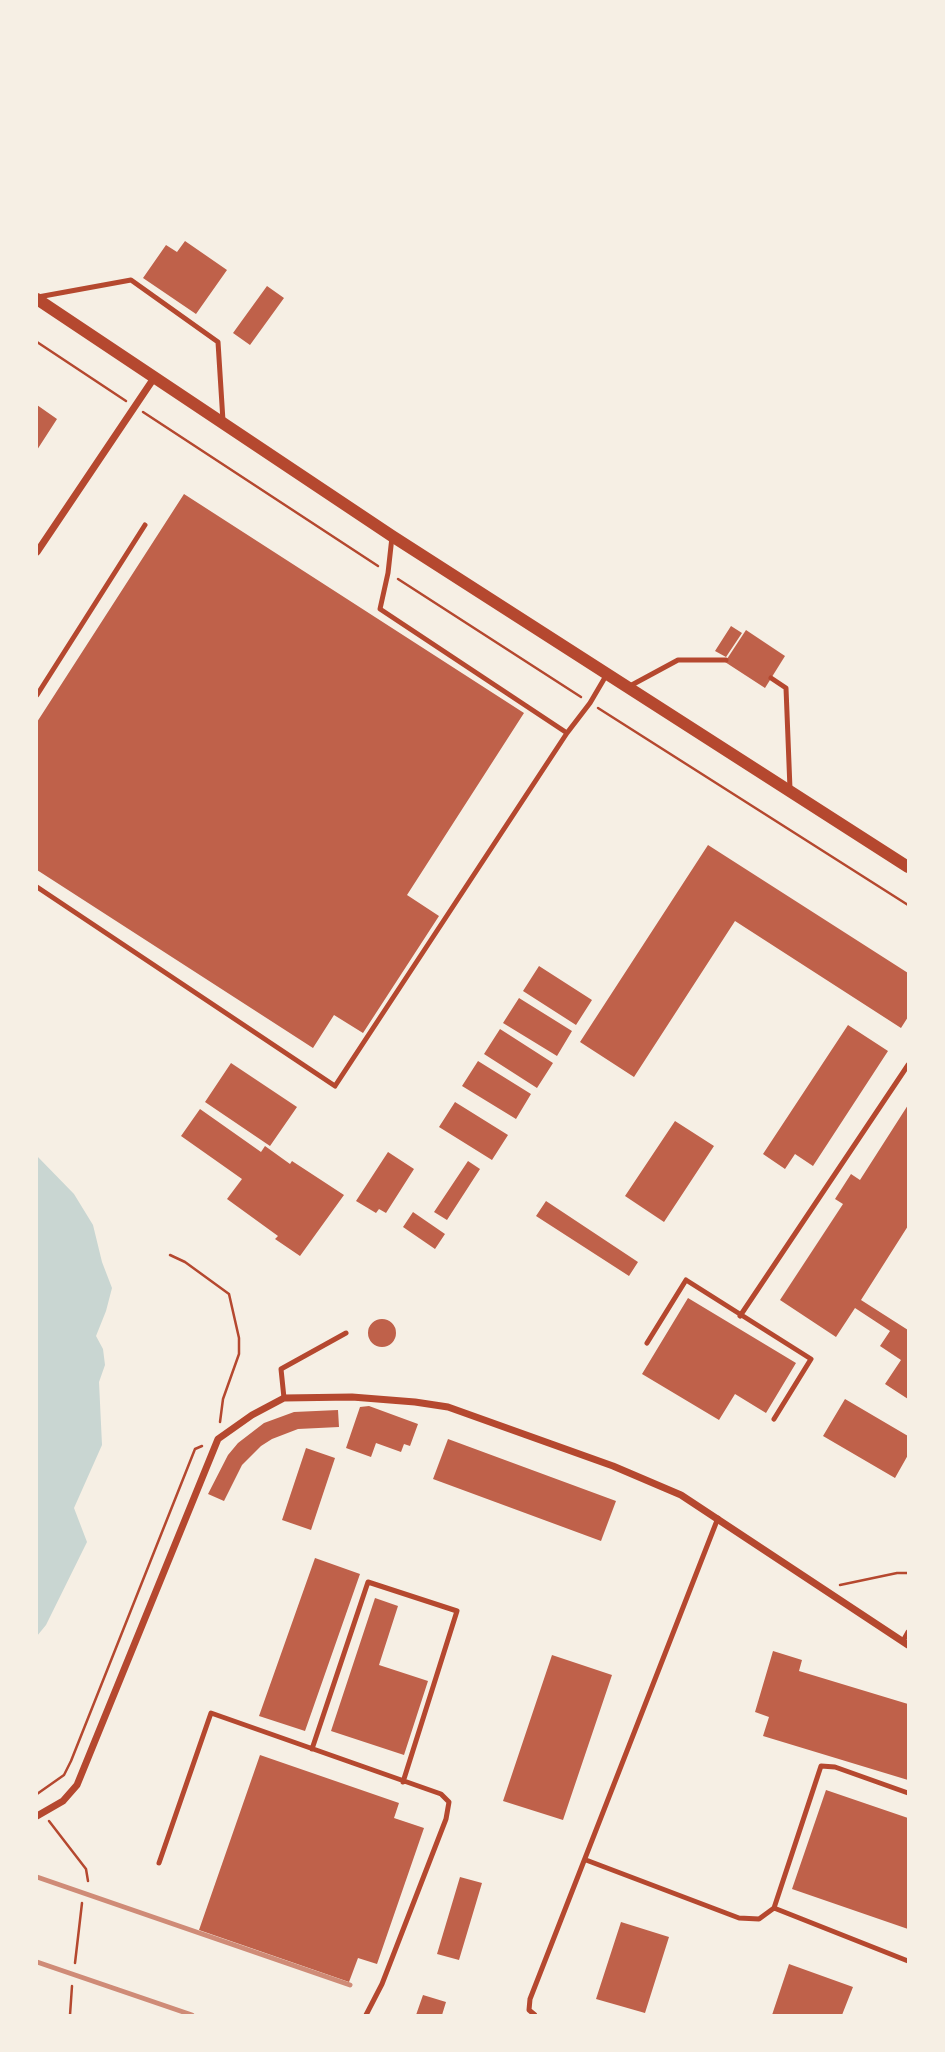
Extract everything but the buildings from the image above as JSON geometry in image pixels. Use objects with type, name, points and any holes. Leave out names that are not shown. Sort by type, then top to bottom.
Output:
[{"type":"street","points":[[37,298],[392,536],[908,867]]},
{"type":"street","points":[[37,552],[154,378]]},
{"type":"street","points":[[40,1815],[63,1801],[77,1785],[218,1439],[252,1415],[284,1398],[352,1397],[448,1407],[613,1466],[681,1495],[905,1643]]},
{"type":"lane","points":[[37,298],[131,280],[218,342],[223,424]]},
{"type":"lane","points":[[37,695],[145,524]]},
{"type":"lane","points":[[392,536],[380,609],[567,733]]},
{"type":"lane","points":[[628,688],[678,660],[726,660]]},
{"type":"lane","points":[[37,887],[335,1086],[607,674]]},
{"type":"lane","points":[[771,678],[786,688],[790,792]]},
{"type":"lane","points":[[740,1316],[908,1065]]},
{"type":"lane","points":[[647,1343],[686,1280],[811,1359],[774,1419]]},
{"type":"lane","points":[[284,1398],[281,1369],[346,1333]]},
{"type":"lane","points":[[535,2015],[529,2010],[530,1999],[718,1518]]},
{"type":"lane","points":[[312,1749],[368,1582],[457,1611],[402,1782]]},
{"type":"lane","points":[[905,1643],[908,1632]]},
{"type":"lane","points":[[159,1863],[211,1713],[441,1794],[449,1802],[446,1819],[392,1959],[366,2015]]},
{"type":"lane","points":[[586,1860],[738,1918],[760,1919],[774,1908],[821,1766],[835,1767],[908,1794]]},
{"type":"lane","points":[[774,1908],[908,1961]]},
{"type":"path","points":[[37,342],[388,573],[908,905]]},
{"type":"path","points":[[37,1794],[64,1774],[71,1761],[195,1449],[218,1439],[223,1399],[239,1354],[237,1325],[229,1294],[186,1262],[170,1255]]},
{"type":"path","points":[[823,1589],[908,1573]]},
{"type":"path","points":[[40,1815],[86,1868],[89,1881]]},
{"type":"path","points":[[75,1963],[82,1903]]},
{"type":"path","points":[[70,2015],[72,1986]]},
{"type":"shaded area","points":[[37,1156],[74,1194],[93,1225],[112,1288],[96,1336],[103,1349],[105,1365],[99,1382],[102,1445],[74,1508],[87,1542],[46,1625],[37,1636]]},
{"type":"railway","points":[[37,1877],[350,1985]]},
{"type":"railway","points":[[37,1962],[192,2015]]}]
